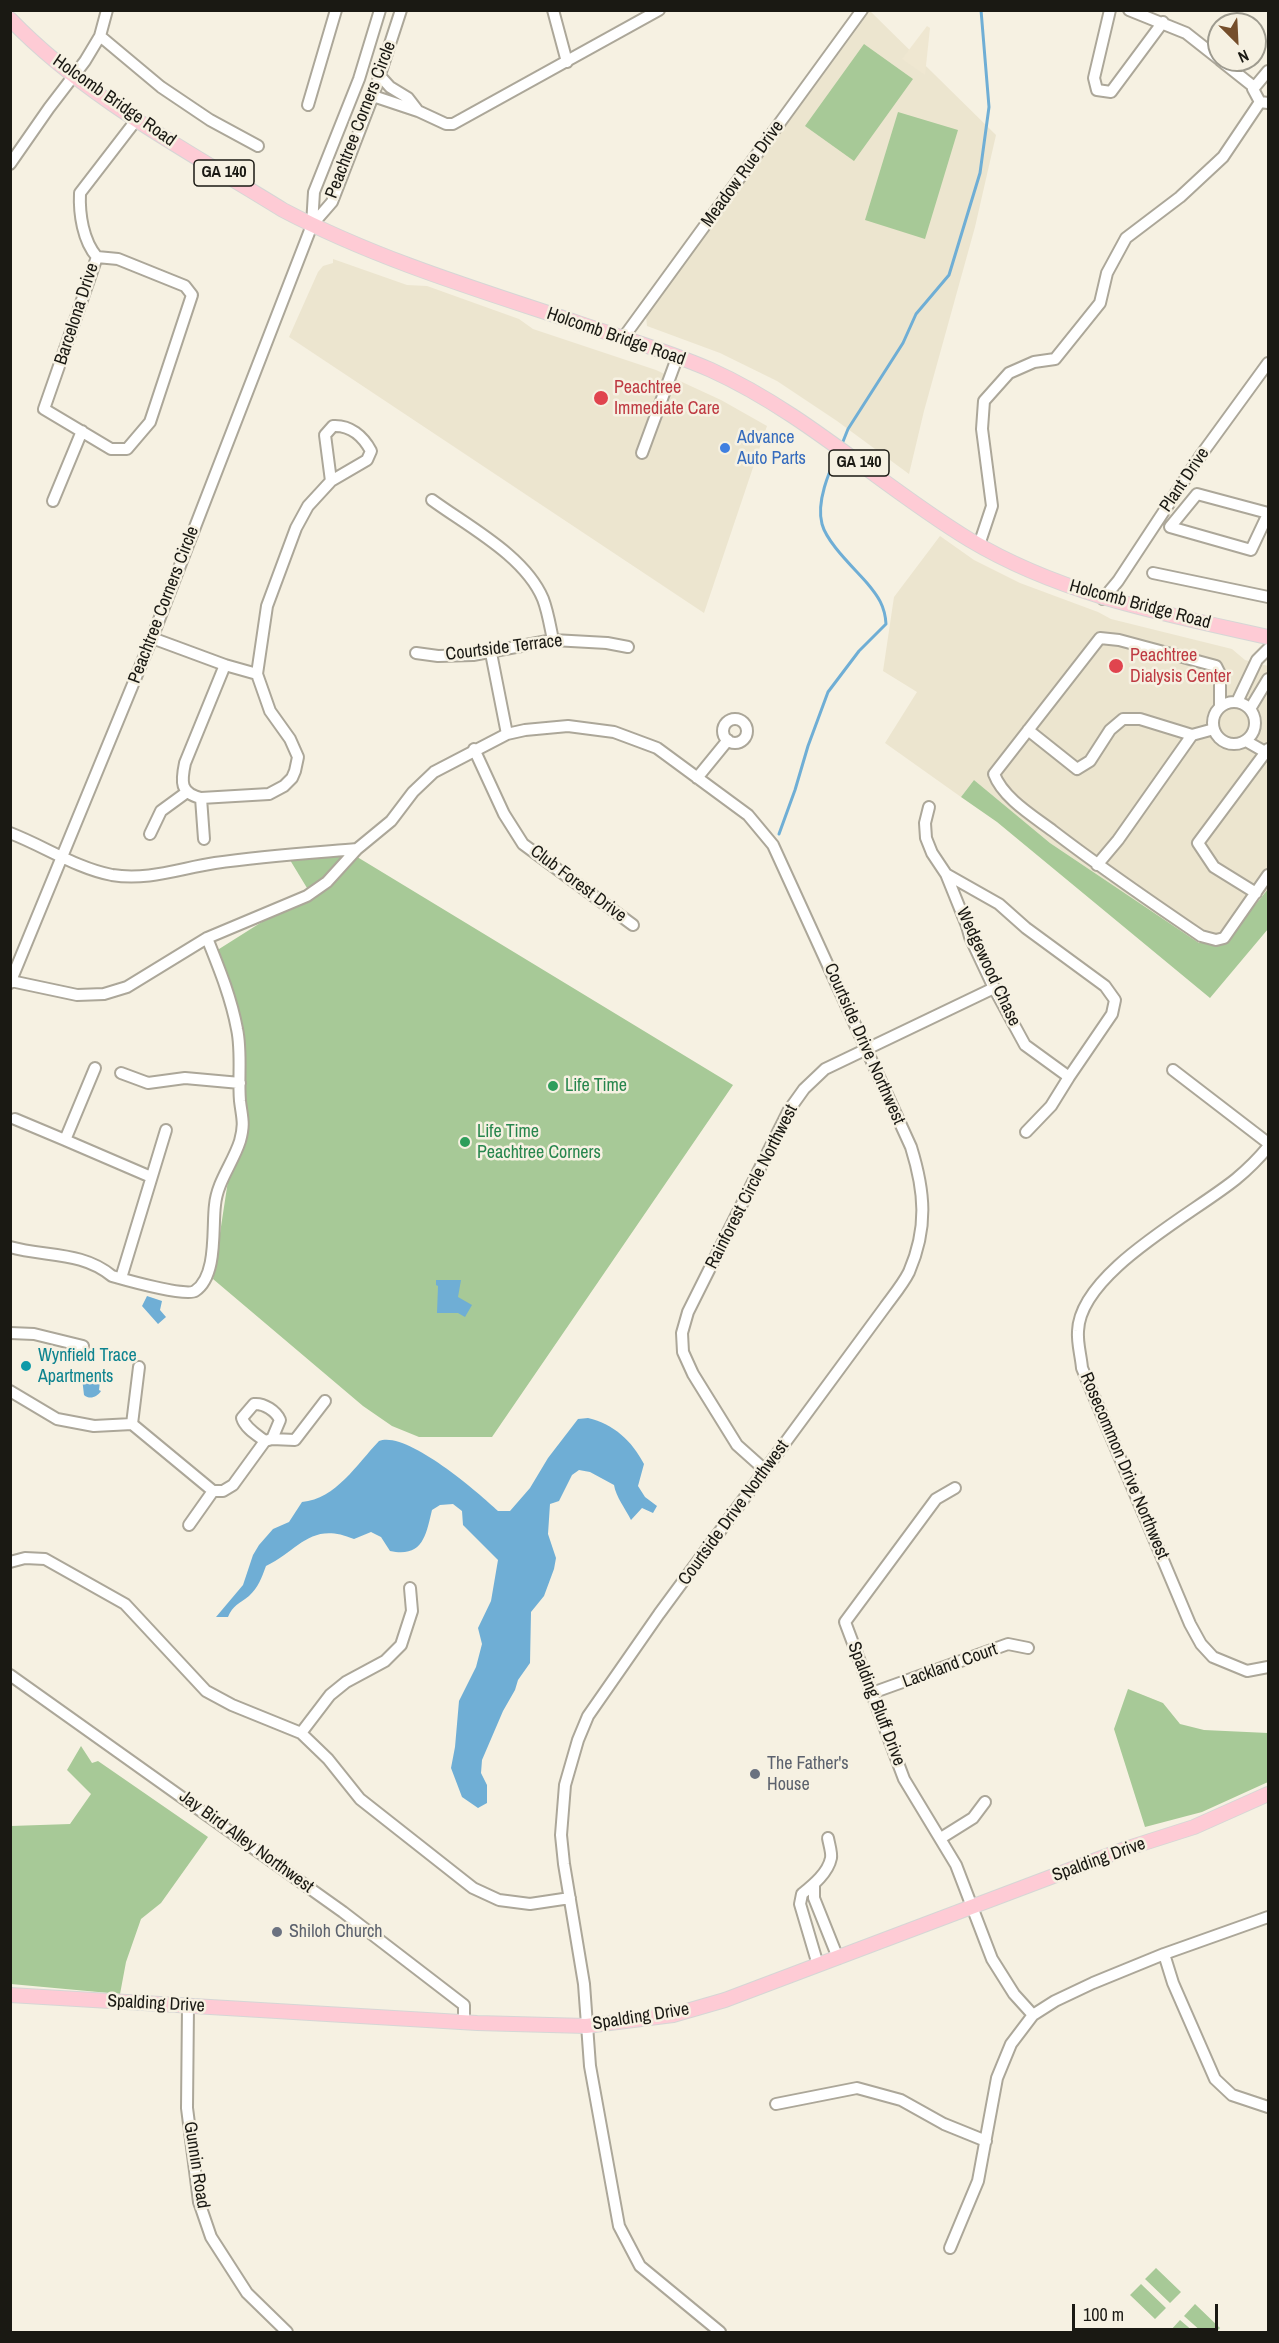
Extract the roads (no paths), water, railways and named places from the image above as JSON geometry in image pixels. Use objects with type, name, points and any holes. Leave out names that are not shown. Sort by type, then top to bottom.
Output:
[{"type":"main road","name":"Holcomb Bridge Road","points":[[10,19],[51,58],[137,119],[283,210],[312,225],[399,261],[711,370],[771,401],[979,545],[1041,576],[1103,598],[1269,637]]},
{"type":"main road","name":"Spalding Drive","points":[[10,1995],[464,2022],[586,2026],[673,2015],[725,2000],[1125,1849],[1194,1827],[1269,1794]]},
{"type":"street","points":[[10,164],[73,75],[85,62],[100,36],[107,10]]},
{"type":"street","points":[[308,105],[336,10]]},
{"type":"street","name":"Peachtree Corners Circle","points":[[11,982],[152,638],[312,225],[314,192],[359,79],[380,10]]},
{"type":"street","name":"Peachtree Corners Circle","points":[[312,225],[332,202],[373,96],[401,10]]},
{"type":"street","points":[[553,10],[567,62]]},
{"type":"street","points":[[373,96],[418,111],[446,124],[453,124],[659,10]]},
{"type":"street","name":"Meadow Rue Drive","points":[[623,338],[862,10]]},
{"type":"street","points":[[1110,10],[1094,78],[1097,90],[1111,92],[1163,22]]},
{"type":"street","points":[[1129,10],[1186,33],[1207,49]]},
{"type":"street","points":[[100,36],[161,87],[210,120],[258,146]]},
{"type":"street","points":[[1254,87],[1269,71]]},
{"type":"street","points":[[979,545],[992,506],[982,429],[984,400],[1009,373],[1034,362],[1055,359],[1100,303],[1107,273],[1126,238],[1180,198],[1223,157],[1264,103],[1253,89],[1254,87],[1236,72]]},
{"type":"street","points":[[380,76],[390,87],[408,98],[418,111]]},
{"type":"street","name":"Barcelona Drive","points":[[82,431],[44,409],[97,257],[90,248],[80,206],[80,193],[137,119]]},
{"type":"street","points":[[52,501],[82,431],[111,449],[127,449],[150,422],[192,295],[185,286],[129,263],[118,259],[97,257]]},
{"type":"street","points":[[642,453],[677,358]]},
{"type":"street","name":"Plant Drive","points":[[1103,598],[1118,581],[1201,455],[1269,363]]},
{"type":"street","points":[[225,665],[185,763],[182,778],[187,792],[201,798],[269,794],[284,786],[292,778],[298,757],[290,739],[270,711],[257,674],[267,606],[296,528],[308,506],[331,481],[367,460],[371,451],[363,438],[343,426],[333,426],[325,435],[331,481]]},
{"type":"street","points":[[1197,494],[1269,514],[1251,550],[1170,527],[1197,494]]},
{"type":"street","points":[[432,500],[501,549],[524,569],[542,597],[553,640]]},
{"type":"street","points":[[1153,573],[1269,597]]},
{"type":"street","points":[[152,638],[225,665],[257,674]]},
{"type":"street","points":[[1256,893],[1214,867],[1198,843],[1268,751],[1246,741],[1227,743],[1217,735],[1214,729],[1214,717],[1220,707],[1221,675],[1216,666],[1119,640],[1100,638],[994,774],[997,781],[1029,813],[1097,865],[1201,936],[1216,940],[1224,938],[1269,875]]},
{"type":"street","name":"Courtside Terrace","points":[[416,652],[438,656],[491,653],[553,640],[607,643],[628,647]]},
{"type":"street","points":[[1237,702],[1257,660],[1269,649]]},
{"type":"street","points":[[491,653],[507,734]]},
{"type":"street","points":[[1250,709],[1269,679]]},
{"type":"street","points":[[1220,707],[1237,702],[1250,709],[1254,715],[1255,729],[1246,741]]},
{"type":"street","points":[[1028,730],[1077,768],[1090,760],[1110,730],[1123,719],[1140,719],[1192,735],[1214,729]]},
{"type":"street","name":"Courtside Drive Northwest","points":[[11,982],[77,995],[104,994],[127,987],[207,938],[307,896],[327,882],[357,849],[391,821],[413,792],[434,772],[474,749],[507,734],[568,726],[614,732],[657,748],[754,819],[773,845],[911,1148],[921,1178],[924,1210],[919,1243],[908,1274],[891,1299],[659,1614],[588,1716],[570,1763],[562,1806],[564,1864],[584,1984],[586,2026],[594,2091],[619,2226],[640,2266],[720,2332]]},
{"type":"street","points":[[1097,865],[1118,840],[1192,735]]},
{"type":"street","points":[[697,778],[728,740]]},
{"type":"street","name":"Club Forest Drive","points":[[474,749],[504,814],[523,843],[633,925]]},
{"type":"street","points":[[150,834],[161,811],[187,792]]},
{"type":"street","points":[[201,798],[204,839]]},
{"type":"street","name":"Wedgewood Chase","points":[[929,807],[925,823],[926,838],[932,853],[946,874],[968,926],[970,937],[994,988],[1025,1045],[1069,1077]]},
{"type":"street","points":[[10,833],[39,844],[61,857],[90,869],[113,875],[168,874],[213,863],[357,849]]},
{"type":"street","points":[[946,874],[999,904],[1026,928],[1105,986],[1114,1000],[1112,1014],[1051,1106],[1026,1132]]},
{"type":"street","points":[[10,1247],[80,1258],[102,1268],[112,1276],[182,1293],[194,1293],[200,1286],[208,1270],[214,1242],[216,1195],[239,1142],[244,1118],[240,1102],[238,1030],[226,985],[207,938]]},
{"type":"street","name":"Rainforest Circle Northwest","points":[[765,1470],[737,1445],[705,1395],[683,1352],[682,1334],[687,1312],[789,1110],[804,1089],[825,1069],[994,988]]},
{"type":"street","points":[[65,1140],[95,1068]]},
{"type":"street","points":[[1173,1070],[1269,1145]]},
{"type":"street","points":[[121,1073],[148,1083],[179,1079],[240,1083]]},
{"type":"street","points":[[15,1119],[151,1177]]},
{"type":"street","points":[[121,1278],[166,1130]]},
{"type":"street","name":"Rosecommon Drive Northwest","points":[[1269,1145],[1236,1179],[1146,1244],[1105,1278],[1086,1303],[1078,1330],[1082,1368],[1190,1624],[1201,1644],[1213,1657],[1247,1671],[1269,1667]]},
{"type":"street","points":[[10,1333],[34,1334],[83,1346]]},
{"type":"street","points":[[132,1424],[139,1366]]},
{"type":"street","points":[[10,1391],[57,1419],[94,1426],[132,1424],[213,1491],[224,1491],[234,1485],[269,1440],[295,1440],[325,1401]]},
{"type":"street","name":"Spalding Bluff Drive","points":[[955,1488],[936,1499],[845,1622],[904,1779],[956,1865],[992,1959],[1014,1994],[1034,2015]]},
{"type":"street","points":[[189,1525],[213,1491]]},
{"type":"street","points":[[10,1562],[25,1558],[45,1559],[125,1604],[207,1691],[232,1705],[301,1733],[328,1759],[360,1799],[473,1888],[499,1900],[530,1904],[570,1898]]},
{"type":"street","points":[[301,1733],[330,1695],[346,1682],[385,1661],[401,1645],[412,1611],[410,1588]]},
{"type":"street","name":"Lackland Court","points":[[872,1693],[1008,1644],[1028,1648]]},
{"type":"street","name":"Jay Bird Alley Northwest","points":[[10,1675],[352,1919],[464,2005],[464,2022]]},
{"type":"street","points":[[941,1838],[973,1818],[985,1802]]},
{"type":"street","points":[[818,1965],[800,1904],[802,1894],[824,1873],[831,1858],[828,1838]]},
{"type":"street","points":[[814,1885],[814,1898],[838,1958]]},
{"type":"street","points":[[950,2248],[978,2181],[997,2078],[1011,2043],[1034,2015],[1055,2001],[1164,1954],[1269,1917]]},
{"type":"street","points":[[1164,1954],[1173,1983],[1215,2079],[1232,2094],[1269,2107]]},
{"type":"street","name":"Gunnin Road","points":[[188,2006],[187,2108],[199,2202],[211,2237],[247,2293],[286,2332]]},
{"type":"street","points":[[776,2104],[857,2088],[901,2100],[944,2124],[986,2141]]},
{"type":"water","points":[[436,1280],[461,1280],[458,1297],[472,1305],[465,1317],[458,1313],[437,1313],[438,1286]]},
{"type":"water","points":[[147,1296],[162,1301],[160,1310],[166,1317],[158,1324],[142,1306]]},
{"type":"water","points":[[85,1371],[97,1372],[95,1375],[100,1381],[99,1390],[101,1391],[98,1395],[89,1397],[84,1395],[82,1378],[79,1376]]},
{"type":"water","points":[[588,1418],[614,1429],[634,1448],[644,1464],[638,1486],[645,1497],[657,1506],[653,1513],[642,1508],[631,1520],[614,1485],[590,1472],[579,1470],[572,1475],[559,1501],[550,1504],[548,1534],[556,1558],[554,1569],[544,1596],[531,1612],[530,1663],[518,1680],[482,1760],[481,1773],[487,1785],[487,1803],[478,1808],[462,1797],[451,1768],[459,1701],[476,1667],[482,1644],[478,1628],[491,1601],[498,1560],[463,1525],[462,1511],[453,1504],[440,1505],[432,1510],[425,1536],[416,1548],[410,1551],[390,1551],[381,1537],[371,1532],[354,1539],[327,1533],[307,1539],[266,1566],[255,1589],[234,1607],[228,1617],[216,1617],[243,1585],[253,1555],[273,1529],[289,1522],[302,1502],[314,1499],[336,1487],[379,1441],[391,1440],[423,1453],[475,1490],[498,1511],[510,1511],[530,1488],[548,1458],[578,1419]]},
{"type":"waterway","points":[[842,444],[848,429],[903,343],[916,314],[949,275],[980,173],[989,107],[981,10]]},
{"type":"waterway","points":[[779,834],[828,692],[859,651],[886,624],[878,597],[835,547],[822,524],[822,497],[838,452]]},
{"type":"place","name":"Peachtree Immediate Care","points":[[601,398]]},
{"type":"place","name":"Advance Auto Parts","points":[[725,448]]},
{"type":"place","name":"Peachtree Dialysis Center","points":[[1116,666]]},
{"type":"place","name":"Life Time","points":[[553,1086]]},
{"type":"place","name":"Life Time Peachtree Corners","points":[[465,1142]]},
{"type":"place","name":"Wynfield Trace Apartments","points":[[26,1366]]},
{"type":"place","name":"The Father's House","points":[[755,1774]]},
{"type":"place","name":"Shiloh Church","points":[[277,1932]]}]
